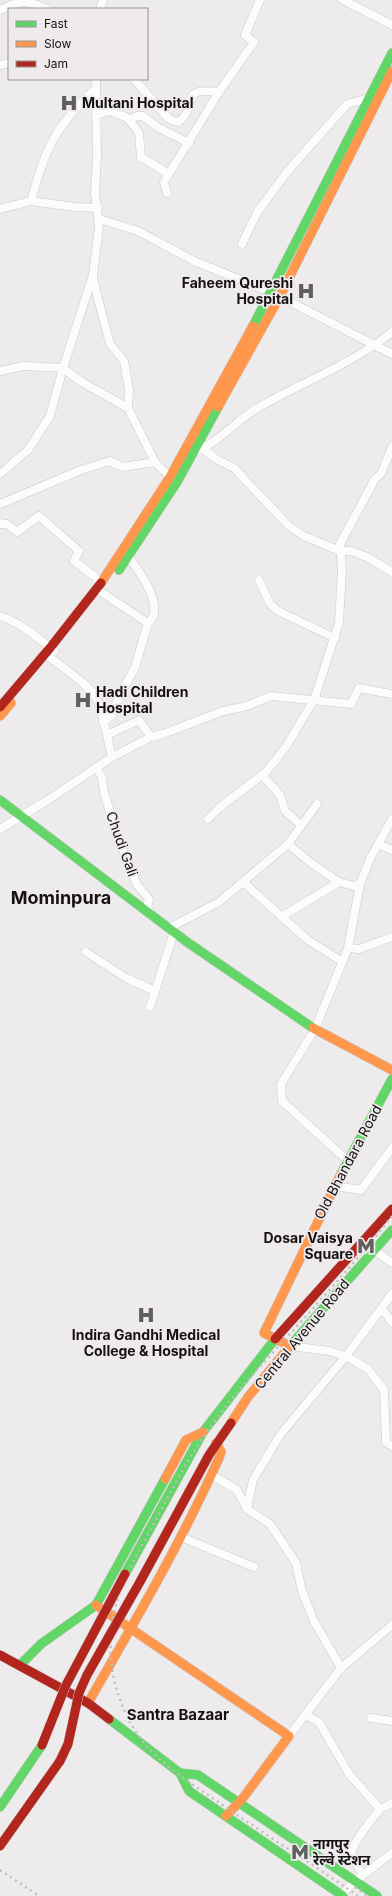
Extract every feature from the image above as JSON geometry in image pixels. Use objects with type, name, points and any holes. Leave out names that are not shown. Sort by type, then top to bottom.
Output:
[{"type":"main road","points":[[1,712],[101,592],[128,556],[173,480],[183,454],[275,294],[392,53]]},
{"type":"main road","points":[[50,652],[102,582],[193,452],[392,71]]},
{"type":"main road","points":[[0,800],[171,930],[315,1029],[392,1070]]},
{"type":"main road","name":"Old Bhandara Road","points":[[275,1339],[264,1333],[334,1186],[392,1079]]},
{"type":"main road","name":"Central Avenue Road","points":[[0,1808],[42,1745],[66,1685],[196,1442],[275,1339],[392,1210]]},
{"type":"main road","name":"Central Avenue Road","points":[[0,1846],[60,1761],[68,1744],[79,1693],[87,1675],[216,1443],[248,1397],[290,1346],[392,1230]]},
{"type":"main road","points":[[275,1339],[290,1346]]},
{"type":"main road","points":[[20,1665],[41,1644],[96,1605],[186,1440],[203,1432]]},
{"type":"main road","points":[[88,1704],[132,1629],[212,1475],[221,1452],[216,1443]]},
{"type":"main road","points":[[96,1605],[289,1736],[243,1798],[226,1816]]},
{"type":"main road","points":[[0,1655],[88,1704],[180,1772],[198,1775],[377,1896]]},
{"type":"main road","points":[[180,1772],[189,1791],[342,1895]]},
{"type":"street","points":[[0,10],[16,1],[32,0],[39,2]]},
{"type":"street","points":[[167,193],[164,182],[219,92],[254,42],[245,35],[260,0]]},
{"type":"street","points":[[343,0],[392,24]]},
{"type":"street","points":[[0,474],[28,450],[50,416],[63,368],[93,274],[99,227],[98,208],[95,193],[97,157],[96,80]]},
{"type":"street","points":[[135,80],[168,118],[174,122],[179,122],[186,116],[191,97],[195,92],[201,90],[219,92]]},
{"type":"street","points":[[31,201],[49,148],[57,133],[79,104],[96,88]]},
{"type":"street","points":[[242,244],[258,211],[287,172],[347,104],[369,98]]},
{"type":"street","points":[[96,116],[110,111],[128,118],[139,133],[141,157],[169,174]]},
{"type":"street","points":[[129,120],[137,116],[143,116],[157,127],[189,143]]},
{"type":"street","points":[[0,209],[31,201],[75,207],[98,208]]},
{"type":"street","points":[[99,219],[138,231],[200,263],[275,294],[392,354]]},
{"type":"street","points":[[93,274],[110,344],[124,361],[129,390],[128,408],[155,462],[173,480]]},
{"type":"street","points":[[183,454],[203,449],[258,407],[321,376],[376,345],[392,332]]},
{"type":"street","points":[[0,371],[24,366],[63,368],[80,381],[128,408]]},
{"type":"street","points":[[208,819],[219,808],[262,775],[285,748],[314,700],[335,638],[340,614],[342,574],[340,544],[375,479],[381,474],[392,446]]},
{"type":"street","points":[[203,449],[216,459],[234,468],[289,526],[304,536],[340,551],[351,551],[362,555],[392,572]]},
{"type":"street","points":[[0,504],[68,475],[110,461],[123,467],[155,462]]},
{"type":"street","points":[[0,523],[8,524],[17,532],[39,516],[79,551],[74,561],[102,582]]},
{"type":"street","points":[[103,722],[112,715],[118,699],[135,667],[142,637],[155,614],[153,600],[142,575],[128,556]]},
{"type":"street","points":[[259,580],[270,604],[278,610],[335,638]]},
{"type":"street","points":[[101,592],[148,624]]},
{"type":"street","points":[[0,616],[11,620],[50,652],[85,684],[96,698],[112,757]]},
{"type":"street","points":[[0,829],[112,757],[151,737],[163,734],[223,711],[247,706],[271,696],[351,704],[359,688],[392,694]]},
{"type":"street","points":[[107,735],[139,720],[151,737]]},
{"type":"street","name":"Chudi Gali","points":[[96,766],[102,777],[104,792],[116,836],[137,885],[149,899],[147,907],[153,916]]},
{"type":"street","points":[[262,775],[280,795],[285,811],[301,825]]},
{"type":"street","points":[[150,1007],[171,930],[219,902],[288,844],[317,804]]},
{"type":"street","points":[[348,1161],[282,1101],[281,1084],[315,1029],[348,948],[360,884],[378,844],[392,819]]},
{"type":"street","points":[[288,844],[339,882],[354,886],[360,884]]},
{"type":"street","points":[[378,844],[392,850]]},
{"type":"street","points":[[243,882],[308,940],[342,960]]},
{"type":"street","points":[[281,917],[339,882]]},
{"type":"street","points":[[348,948],[359,949],[392,937]]},
{"type":"street","points":[[86,952],[126,978],[155,991]]},
{"type":"street","points":[[334,1186],[361,1190],[392,1148]]},
{"type":"street","points":[[374,1250],[392,1263]]},
{"type":"street","points":[[247,1509],[253,1480],[280,1435],[346,1356],[392,1294]]},
{"type":"street","points":[[382,1309],[392,1322]]},
{"type":"street","points":[[290,1346],[329,1351],[346,1356],[368,1369],[384,1390],[386,1442],[392,1446]]},
{"type":"street","points":[[212,1475],[237,1490],[247,1509],[270,1524],[296,1563],[302,1591],[314,1621],[341,1668]]},
{"type":"street","points":[[181,1537],[254,1567]]},
{"type":"street","points":[[289,1736],[341,1668],[392,1625]]},
{"type":"street","points":[[305,1714],[319,1722],[349,1774],[380,1809]]},
{"type":"street","points":[[372,1718],[392,1721]]},
{"type":"street","points":[[363,1874],[352,1855],[353,1850],[368,1824],[380,1809],[392,1803]]},
{"type":"street","points":[[342,1895],[363,1874],[392,1853]]},
{"type":"railway","points":[[358,1896],[186,1780],[151,1751],[133,1727],[117,1691],[111,1653],[111,1633],[119,1595],[130,1567],[181,1473],[203,1437],[243,1386],[336,1283],[392,1216]]},
{"type":"railway","points":[[0,1870],[39,1896]]},
{"type":"railway","points":[[355,1887],[367,1896]]},
{"type":"traffic: fast","points":[[253,326],[392,53]]},
{"type":"traffic: fast","points":[[119,570],[177,482],[218,407]]},
{"type":"traffic: fast","points":[[0,800],[187,942],[313,1028]]},
{"type":"traffic: fast","points":[[341,1174],[392,1079]]},
{"type":"traffic: fast","points":[[290,1346],[392,1230]]},
{"type":"traffic: fast","points":[[125,1574],[203,1432],[275,1339]]},
{"type":"traffic: fast","points":[[20,1665],[41,1644],[96,1605],[165,1479]]},
{"type":"traffic: fast","points":[[109,1719],[180,1773],[198,1775],[377,1896]]},
{"type":"traffic: fast","points":[[0,1807],[42,1745]]},
{"type":"traffic: fast","points":[[180,1773],[189,1791],[343,1896]]},
{"type":"traffic: slow","points":[[218,407],[280,296],[392,71]]},
{"type":"traffic: slow","points":[[101,583],[170,477],[253,326]]},
{"type":"traffic: slow","points":[[0,716],[11,703]]},
{"type":"traffic: slow","points":[[313,1028],[392,1070]]},
{"type":"traffic: slow","points":[[231,1423],[248,1397],[290,1346],[264,1333],[341,1174]]},
{"type":"traffic: slow","points":[[165,1479],[186,1440],[203,1432]]},
{"type":"traffic: slow","points":[[88,1703],[123,1643],[189,1521],[219,1458],[221,1452],[216,1443]]},
{"type":"traffic: slow","points":[[96,1605],[289,1736],[243,1798],[226,1816]]},
{"type":"traffic: jam","points":[[0,707],[50,648],[101,583]]},
{"type":"traffic: jam","points":[[275,1339],[392,1209]]},
{"type":"traffic: jam","points":[[141,1580],[209,1455],[231,1423]]},
{"type":"traffic: jam","points":[[42,1745],[66,1685],[125,1574]]},
{"type":"traffic: jam","points":[[60,1761],[68,1744],[79,1693],[87,1675],[141,1580]]},
{"type":"traffic: jam","points":[[0,1655],[88,1703],[109,1719]]},
{"type":"traffic: jam","points":[[0,1846],[60,1761]]},
{"type":"place","name":"Multani Hospital","points":[[69,103]]},
{"type":"place","name":"Faheem Qureshi Hospital","points":[[306,291]]},
{"type":"place","name":"Hadi Children Hospital","points":[[83,700]]},
{"type":"place","name":"Dosar Vaisya Square","points":[[366,1246]]},
{"type":"place","name":"Indira Gandhi Medical College & Hospital","points":[[146,1315]]},
{"type":"place","name":"नागपुर रेल्वे स्टेशन","points":[[300,1852]]},
{"type":"district","name":"Mominpura","points":[[61,898]]},
{"type":"district","name":"Santra Bazaar","points":[[178,1715]]}]
